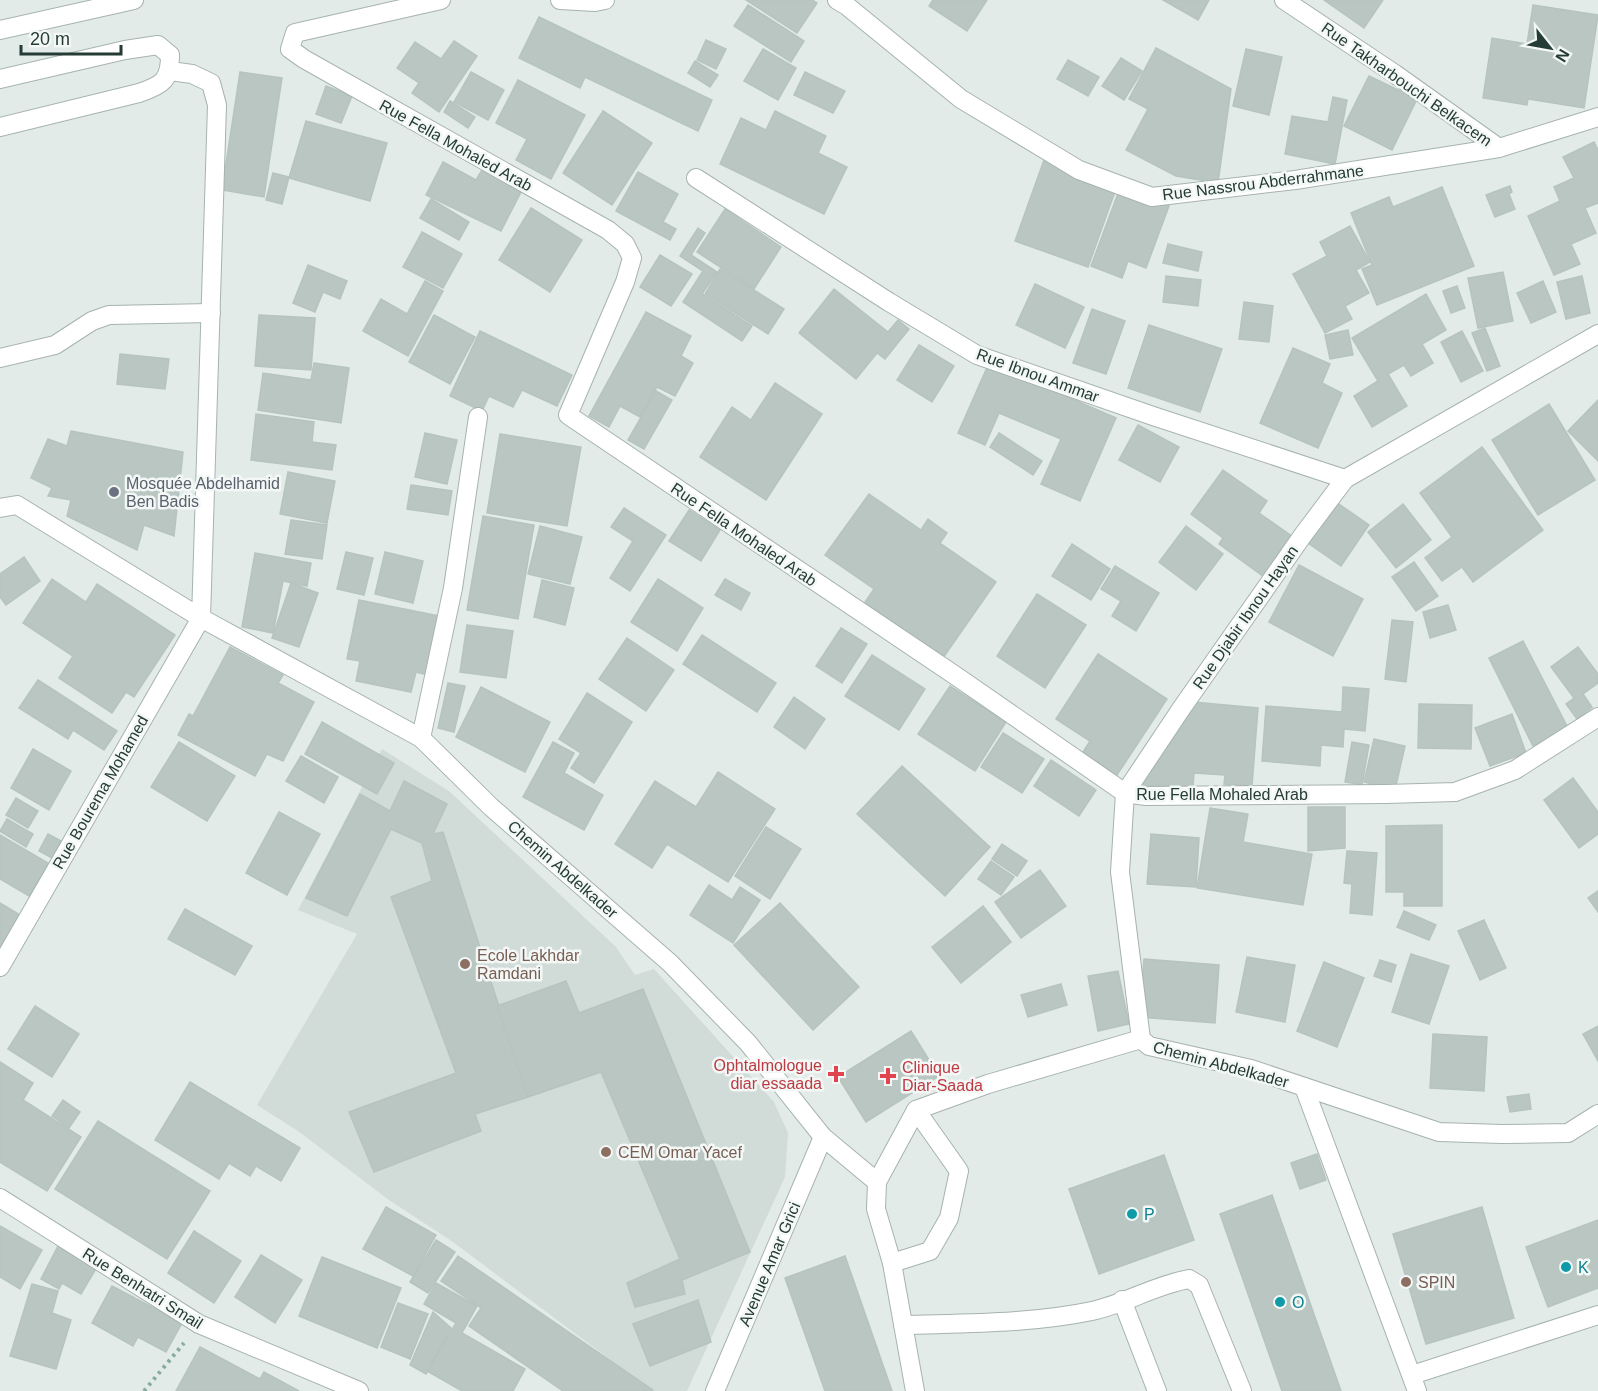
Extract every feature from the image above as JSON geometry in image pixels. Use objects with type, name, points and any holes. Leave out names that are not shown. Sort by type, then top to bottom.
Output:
[{"type":"street","points":[[0,30],[134,0]]},
{"type":"street","name":"Rue Fella Mohaled Arab","points":[[441,0],[295,33],[290,49],[608,230],[625,244],[632,258],[625,282],[568,416],[1125,793],[1158,796],[1455,792],[1515,770],[1598,717]]},
{"type":"street","points":[[560,0],[595,2],[605,0]]},
{"type":"street","name":"Rue Nassrou Abderrahmane","points":[[837,0],[961,99],[1079,170],[1152,197],[1295,180],[1499,148],[1598,117]]},
{"type":"street","name":"Rue Takharbouchi Belkacem","points":[[1284,0],[1395,74],[1499,148]]},
{"type":"street","points":[[0,79],[158,45],[170,55],[170,71],[158,86],[140,93],[0,127]]},
{"type":"street","points":[[170,71],[192,74],[211,83],[217,105],[201,618]]},
{"type":"street","name":"Rue Ibnou Ammar","points":[[696,178],[888,302],[977,355],[1346,479]]},
{"type":"street","points":[[0,358],[55,345],[92,321],[109,315],[211,313]]},
{"type":"street","name":"Rue Djabir Ibnou Hayan","points":[[1140,1039],[1120,872],[1125,793],[1180,709],[1303,535],[1346,479],[1598,334]]},
{"type":"street","points":[[421,738],[453,588],[478,417]]},
{"type":"street","name":"Chemin Abdelkader","points":[[6,504],[201,618],[421,738],[491,807],[670,963],[748,1043],[823,1137],[877,1182]]},
{"type":"street","name":"Rue Bourema Mohamed","points":[[0,967],[201,618]]},
{"type":"street","name":"Chemin Abdelkader","points":[[916,1110],[988,1084],[1140,1039],[1149,1046],[1251,1069],[1439,1132],[1568,1133],[1598,1114]]},
{"type":"street","points":[[1304,1087],[1414,1383],[1598,1315]]},
{"type":"street","points":[[892,1263],[930,1251],[949,1218],[959,1172],[916,1110],[877,1182],[876,1209],[892,1263],[915,1391]]},
{"type":"street","name":"Avenue Amar Grici","points":[[715,1391],[823,1137]]},
{"type":"street","name":"Rue Benhatri Smail","points":[[0,1198],[199,1324],[359,1391]]},
{"type":"street","points":[[903,1325],[1024,1322],[1052,1318],[1095,1310],[1173,1282],[1189,1279],[1196,1282],[1205,1297],[1242,1391]]},
{"type":"street","points":[[1122,1300],[1157,1391]]},
{"type":"path","points":[[144,1391],[199,1324]]},
{"type":"shaded area","points":[[382,749],[449,791],[616,947],[635,975],[654,969],[774,1102],[788,1133],[785,1177],[687,1391],[652,1391],[453,1242],[389,1200],[298,1131],[257,1105],[357,934],[298,910]]},
{"type":"building","points":[[746,0],[812,0],[817,3],[797,33]]},
{"type":"building","points":[[933,0],[987,0],[967,31],[929,6]]},
{"type":"building","points":[[1163,0],[1209,0],[1198,20]]},
{"type":"building","points":[[1324,0],[1383,0],[1364,28]]},
{"type":"building","points":[[748,5],[804,41],[791,62],[734,26]]},
{"type":"building","points":[[1533,5],[1598,15],[1584,108],[1528,99],[1527,105],[1483,98],[1492,38],[1527,44]]},
{"type":"building","points":[[539,17],[712,100],[698,131],[585,77],[580,88],[519,58]]},
{"type":"building","points":[[706,40],[726,49],[716,69],[697,60]]},
{"type":"building","points":[[454,41],[477,56],[439,112],[412,93],[419,83],[397,68],[415,42],[441,59]]},
{"type":"building","points":[[1156,48],[1231,89],[1218,183],[1176,176],[1126,150],[1148,109],[1129,99]]},
{"type":"building","points":[[763,49],[796,68],[778,100],[744,81]]},
{"type":"building","points":[[1246,49],[1282,57],[1269,115],[1233,106]]},
{"type":"building","points":[[1121,58],[1142,71],[1124,100],[1102,86]]},
{"type":"building","points":[[1068,60],[1099,77],[1088,96],[1057,79]]},
{"type":"building","points":[[695,61],[718,75],[710,87],[688,73]]},
{"type":"building","points":[[240,72],[282,78],[264,197],[222,190]]},
{"type":"building","points":[[471,72],[504,90],[488,120],[454,102]]},
{"type":"building","points":[[805,72],[845,91],[833,113],[794,95]]},
{"type":"building","points":[[1369,76],[1417,99],[1392,150],[1344,126]]},
{"type":"building","points":[[518,80],[585,115],[551,179],[516,160],[527,139],[496,123]]},
{"type":"building","points":[[326,86],[352,96],[341,123],[316,114]]},
{"type":"building","points":[[1333,97],[1347,100],[1335,164],[1285,154],[1292,116],[1328,122]]},
{"type":"building","points":[[450,101],[475,117],[468,128],[444,112]]},
{"type":"building","points":[[603,111],[652,143],[612,205],[563,173]]},
{"type":"building","points":[[775,111],[826,136],[818,153],[847,167],[824,214],[720,164],[741,118],[766,130]]},
{"type":"building","points":[[306,121],[387,143],[370,201],[289,178]]},
{"type":"building","points":[[1594,142],[1598,150],[1598,203],[1585,208],[1596,233],[1571,244],[1580,264],[1554,275],[1528,216],[1560,201],[1554,187],[1574,178],[1563,157]]},
{"type":"building","points":[[1044,160],[1117,186],[1088,267],[1015,241]]},
{"type":"building","points":[[443,162],[476,180],[482,170],[522,190],[501,231],[426,195]]},
{"type":"building","points":[[638,172],[678,194],[663,222],[676,229],[670,240],[616,211]]},
{"type":"building","points":[[273,173],[289,177],[282,204],[266,200]]},
{"type":"building","points":[[1510,186],[1512,192],[1509,194],[1515,209],[1495,217],[1486,195]]},
{"type":"building","points":[[1442,187],[1474,266],[1377,305],[1362,269],[1372,265],[1351,213],[1389,197],[1393,207]]},
{"type":"building","points":[[1120,188],[1169,206],[1146,268],[1128,261],[1122,278],[1091,266]]},
{"type":"building","points":[[431,199],[469,222],[459,240],[420,218]]},
{"type":"building","points":[[531,208],[582,240],[550,292],[499,260]]},
{"type":"building","points":[[725,209],[781,247],[754,289],[697,252]]},
{"type":"building","points":[[1350,226],[1370,262],[1356,270],[1369,293],[1345,306],[1352,319],[1325,333],[1293,274],[1327,256],[1320,242]]},
{"type":"building","points":[[698,228],[705,233],[691,255],[717,272],[702,294],[752,326],[742,341],[683,302],[703,271],[680,256]]},
{"type":"building","points":[[422,232],[462,254],[443,288],[403,267]]},
{"type":"building","points":[[1168,244],[1202,252],[1198,271],[1163,263]]},
{"type":"building","points":[[660,255],[692,274],[671,306],[640,287]]},
{"type":"building","points":[[308,265],[347,281],[340,299],[323,292],[315,312],[293,303]]},
{"type":"building","points":[[720,269],[784,309],[768,334],[705,294]]},
{"type":"building","points":[[1503,272],[1513,321],[1478,328],[1468,278]]},
{"type":"building","points":[[1166,276],[1201,280],[1198,306],[1163,302]]},
{"type":"building","points":[[1582,276],[1590,313],[1566,319],[1557,282]]},
{"type":"building","points":[[425,281],[443,291],[408,356],[363,331],[381,299],[407,314]]},
{"type":"building","points":[[1543,281],[1556,312],[1531,323],[1517,293]]},
{"type":"building","points":[[1035,284],[1084,307],[1065,348],[1016,325]]},
{"type":"building","points":[[1457,286],[1465,308],[1451,313],[1443,291]]},
{"type":"building","points":[[834,289],[888,332],[898,320],[909,329],[885,359],[877,353],[856,379],[799,333]]},
{"type":"building","points":[[1426,294],[1446,330],[1422,344],[1433,363],[1411,376],[1404,365],[1388,374],[1407,406],[1372,427],[1354,396],[1378,381],[1352,338]]},
{"type":"building","points":[[1244,302],[1273,306],[1269,342],[1239,339]]},
{"type":"building","points":[[1092,309],[1125,321],[1106,374],[1073,363]]},
{"type":"building","points":[[646,312],[691,336],[681,356],[693,363],[675,396],[657,387],[640,417],[620,406],[609,427],[589,416]]},
{"type":"building","points":[[259,315],[315,318],[311,370],[255,366]]},
{"type":"building","points":[[434,315],[475,337],[450,384],[409,362]]},
{"type":"building","points":[[1149,325],[1222,349],[1200,412],[1128,388]]},
{"type":"building","points":[[1485,328],[1500,366],[1487,371],[1472,333]]},
{"type":"building","points":[[1348,330],[1353,355],[1330,359],[1325,335]]},
{"type":"building","points":[[480,331],[572,375],[557,406],[522,390],[513,407],[489,396],[482,411],[450,396]]},
{"type":"building","points":[[1462,331],[1483,371],[1461,382],[1441,342]]},
{"type":"building","points":[[919,345],[954,366],[932,402],[897,380]]},
{"type":"building","points":[[1293,348],[1330,364],[1322,383],[1342,393],[1318,448],[1260,423]]},
{"type":"building","points":[[120,354],[169,359],[165,389],[117,384]]},
{"type":"building","points":[[314,363],[349,368],[341,423],[258,410],[263,373],[311,380]]},
{"type":"building","points":[[989,363],[1116,418],[1080,501],[1041,484],[1061,439],[999,413],[985,445],[958,433]]},
{"type":"building","points":[[775,383],[822,414],[766,500],[700,457],[732,407],[751,420]]},
{"type":"building","points":[[656,391],[672,400],[644,449],[628,440]]},
{"type":"building","points":[[1598,400],[1598,461],[1568,431]]},
{"type":"building","points":[[1549,404],[1595,480],[1538,515],[1492,440]]},
{"type":"building","points":[[256,414],[314,422],[312,442],[336,445],[332,470],[251,460]]},
{"type":"building","points":[[1138,425],[1179,447],[1160,482],[1119,460]]},
{"type":"building","name":"Mosquée Abdelhamid Ben Badis","points":[[71,431],[183,452],[174,536],[144,525],[137,550],[67,516],[71,500],[48,496],[52,488],[31,478],[48,439],[67,446]]},
{"type":"building","points":[[425,433],[457,440],[447,484],[415,477]]},
{"type":"building","points":[[999,433],[1042,461],[1033,475],[990,447]]},
{"type":"building","points":[[500,434],[581,447],[567,526],[487,513]]},
{"type":"building","points":[[1482,447],[1543,530],[1473,582],[1462,567],[1442,581],[1425,558],[1452,537],[1420,493]]},
{"type":"building","points":[[1223,470],[1267,501],[1259,513],[1293,537],[1264,577],[1219,544],[1223,538],[1191,514]]},
{"type":"building","points":[[288,472],[335,481],[327,523],[280,514]]},
{"type":"building","points":[[411,485],[452,491],[448,515],[407,509]]},
{"type":"building","points":[[869,494],[921,530],[928,519],[947,533],[940,543],[996,582],[943,658],[865,602],[874,589],[825,555]]},
{"type":"building","points":[[1336,502],[1369,525],[1341,566],[1308,543]]},
{"type":"building","points":[[1403,504],[1431,540],[1396,568],[1368,532]]},
{"type":"building","points":[[624,508],[666,535],[630,591],[610,578],[633,541],[611,527]]},
{"type":"building","points":[[689,510],[720,530],[701,561],[669,541]]},
{"type":"building","points":[[483,516],[534,525],[518,619],[467,610]]},
{"type":"building","points":[[291,520],[327,525],[322,559],[285,554]]},
{"type":"building","points":[[540,526],[582,537],[570,584],[528,574]]},
{"type":"building","points":[[1186,526],[1223,554],[1196,590],[1159,562]]},
{"type":"building","points":[[1072,544],[1110,569],[1091,600],[1052,576]]},
{"type":"building","points":[[346,552],[373,558],[364,595],[337,589]]},
{"type":"building","points":[[385,552],[423,561],[413,603],[375,594]]},
{"type":"building","points":[[255,553],[311,563],[307,586],[283,581],[273,633],[242,627]]},
{"type":"building","points":[[24,557],[40,581],[6,605],[0,597],[0,574]]},
{"type":"building","points":[[1414,562],[1438,596],[1416,611],[1392,577]]},
{"type":"building","points":[[1299,565],[1363,599],[1333,656],[1269,622]]},
{"type":"building","points":[[1115,566],[1159,593],[1136,631],[1112,616],[1121,601],[1101,589]]},
{"type":"building","points":[[52,579],[86,602],[97,584],[175,635],[134,697],[126,692],[112,713],[59,678],[73,656],[23,623]]},
{"type":"building","points":[[658,579],[703,608],[677,651],[631,622]]},
{"type":"building","points":[[725,579],[750,593],[741,610],[715,595]]},
{"type":"building","points":[[542,580],[574,588],[565,625],[534,617]]},
{"type":"building","points":[[291,583],[318,593],[299,647],[272,638]]},
{"type":"building","points":[[1037,594],[1086,625],[1045,688],[997,656]]},
{"type":"building","points":[[359,600],[440,616],[428,675],[416,672],[411,692],[356,681],[360,661],[347,659]]},
{"type":"building","points":[[1448,605],[1456,630],[1430,638],[1423,612]]},
{"type":"building","points":[[1392,620],[1413,622],[1406,682],[1385,679]]},
{"type":"building","points":[[467,625],[513,631],[506,678],[460,672]]},
{"type":"building","points":[[841,628],[867,644],[842,683],[816,666]]},
{"type":"building","points":[[702,635],[776,683],[757,712],[683,664]]},
{"type":"building","points":[[627,638],[674,670],[646,711],[599,679]]},
{"type":"building","points":[[1523,641],[1568,728],[1533,746],[1489,658]]},
{"type":"building","points":[[230,647],[283,675],[278,683],[314,702],[283,761],[267,754],[255,776],[178,735],[189,714],[193,716]]},
{"type":"building","points":[[1578,647],[1598,674],[1598,683],[1583,694],[1592,707],[1577,719],[1566,704],[1574,698],[1551,667]]},
{"type":"building","points":[[1098,654],[1167,699],[1117,775],[1083,752],[1090,741],[1056,719]]},
{"type":"building","points":[[872,655],[925,689],[899,730],[845,696]]},
{"type":"building","points":[[38,680],[117,731],[104,750],[73,730],[68,739],[19,708]]},
{"type":"building","points":[[448,683],[465,686],[454,732],[438,728]]},
{"type":"building","points":[[950,686],[1006,722],[975,771],[918,734]]},
{"type":"building","points":[[481,687],[550,722],[525,772],[456,737]]},
{"type":"building","points":[[1343,687],[1369,689],[1365,731],[1344,729],[1343,747],[1321,745],[1320,766],[1262,761],[1266,706],[1342,712]]},
{"type":"building","points":[[587,693],[632,722],[594,783],[571,768],[581,753],[559,739]]},
{"type":"building","points":[[794,697],[825,719],[805,749],[774,727]]},
{"type":"building","points":[[1193,702],[1258,708],[1252,786],[1224,784],[1225,775],[1194,773],[1193,787],[1140,786]]},
{"type":"building","points":[[1419,704],[1472,705],[1471,749],[1418,748]]},
{"type":"building","points":[[1512,714],[1526,753],[1490,766],[1475,728]]},
{"type":"building","points":[[322,722],[394,763],[377,794],[305,754]]},
{"type":"building","points":[[1003,733],[1044,759],[1022,793],[981,767]]},
{"type":"building","points":[[1374,739],[1405,746],[1395,790],[1364,782]]},
{"type":"building","points":[[179,742],[235,776],[207,821],[151,787]]},
{"type":"building","points":[[553,742],[574,753],[564,773],[603,795],[584,830],[523,797]]},
{"type":"building","points":[[1352,742],[1369,745],[1362,785],[1345,782]]},
{"type":"building","points":[[33,749],[71,771],[49,810],[11,788]]},
{"type":"building","points":[[301,756],[338,777],[324,803],[286,781]]},
{"type":"building","points":[[1051,760],[1096,790],[1079,816],[1034,786]]},
{"type":"building","points":[[902,766],[990,847],[945,896],[857,814]]},
{"type":"building","points":[[718,772],[775,809],[728,882],[667,844],[652,868],[615,844],[655,781],[696,807]]},
{"type":"building","points":[[1573,778],[1598,812],[1598,834],[1579,848],[1544,800]]},
{"type":"building","points":[[404,781],[447,804],[433,834],[443,832],[528,1097],[475,1114],[481,1131],[374,1172],[349,1112],[456,1073],[391,897],[432,881],[422,843],[391,829],[347,916],[306,898],[360,794],[390,811]]},
{"type":"building","points":[[16,798],[38,811],[28,828],[6,815]]},
{"type":"building","points":[[1308,807],[1345,807],[1345,848],[1308,851]]},
{"type":"building","points":[[1210,808],[1248,814],[1243,842],[1312,854],[1303,905],[1197,888]]},
{"type":"building","points":[[279,812],[320,834],[287,895],[246,873]]},
{"type":"building","points":[[7,819],[33,834],[26,847],[0,831]]},
{"type":"building","points":[[1442,825],[1442,906],[1404,906],[1404,892],[1386,892],[1386,826]]},
{"type":"building","points":[[766,827],[801,849],[770,899],[735,876]]},
{"type":"building","points":[[48,834],[76,849],[67,866],[39,851]]},
{"type":"building","points":[[1151,834],[1199,838],[1196,887],[1147,884]]},
{"type":"building","points":[[0,835],[48,863],[29,896],[0,879]]},
{"type":"building","points":[[1002,844],[1027,861],[1017,876],[992,859]]},
{"type":"building","points":[[1347,851],[1377,853],[1372,915],[1350,913],[1352,884],[1344,883]]},
{"type":"building","points":[[991,861],[1014,877],[1001,895],[978,879]]},
{"type":"building","points":[[1040,870],[1066,906],[1021,938],[995,902]]},
{"type":"building","points":[[709,885],[732,900],[740,887],[760,900],[733,943],[690,915]]},
{"type":"building","points":[[1598,891],[1598,912],[1588,898]]},
{"type":"building","points":[[0,903],[20,915],[0,951]]},
{"type":"building","points":[[780,903],[859,987],[813,1030],[734,945]]},
{"type":"building","points":[[983,906],[1011,942],[961,983],[932,947]]},
{"type":"building","points":[[185,909],[252,946],[235,975],[168,939]]},
{"type":"building","points":[[1404,911],[1436,925],[1429,940],[1397,927]]},
{"type":"building","points":[[1484,920],[1506,968],[1480,980],[1458,931]]},
{"type":"building","points":[[1411,954],[1449,966],[1429,1024],[1392,1012]]},
{"type":"building","points":[[1247,957],[1295,965],[1285,1022],[1236,1012]]},
{"type":"building","points":[[1144,959],[1219,965],[1215,1023],[1139,1017]]},
{"type":"building","points":[[1380,960],[1396,965],[1391,982],[1374,976]]},
{"type":"building","points":[[1324,962],[1364,978],[1337,1047],[1297,1031]]},
{"type":"building","points":[[1118,971],[1129,1024],[1098,1031],[1088,976]]},
{"type":"building","points":[[566,981],[579,1013],[643,989],[750,1252],[682,1280],[685,1294],[635,1307],[627,1283],[680,1259],[601,1072],[528,1097],[497,1006]]},
{"type":"building","points":[[1061,984],[1067,1005],[1028,1017],[1021,995]]},
{"type":"building","points":[[35,1006],[79,1034],[52,1077],[8,1049]]},
{"type":"building","points":[[1598,1026],[1598,1061],[1583,1034]]},
{"type":"building","name":"Clinique Diar-Saada","points":[[911,1031],[939,1076],[866,1122],[838,1077]]},
{"type":"building","points":[[1433,1034],[1487,1037],[1484,1091],[1430,1088]]},
{"type":"building","points":[[0,1062],[33,1083],[23,1100],[81,1137],[47,1191],[0,1162]]},
{"type":"building","points":[[190,1082],[300,1148],[281,1181],[256,1166],[250,1176],[229,1163],[219,1179],[155,1140]]},
{"type":"building","points":[[1529,1094],[1531,1109],[1510,1112],[1507,1097]]},
{"type":"building","points":[[63,1100],[80,1112],[69,1128],[52,1116]]},
{"type":"building","points":[[98,1121],[210,1191],[167,1259],[55,1189]]},
{"type":"building","points":[[1317,1154],[1326,1180],[1300,1189],[1291,1163]]},
{"type":"building","name":"P","points":[[1164,1155],[1194,1240],[1099,1274],[1069,1189]]},
{"type":"building","name":"O","points":[[1272,1195],[1341,1391],[1282,1391],[1220,1214]]},
{"type":"building","points":[[386,1207],[436,1235],[413,1276],[363,1249]]},
{"type":"building","points":[[1482,1207],[1514,1318],[1426,1344],[1393,1234]]},
{"type":"building","name":"K","points":[[1598,1220],[1598,1288],[1548,1307],[1526,1247]]},
{"type":"building","points":[[0,1226],[42,1250],[20,1289],[0,1277]]},
{"type":"building","points":[[194,1231],[241,1261],[214,1303],[168,1273]]},
{"type":"building","points":[[436,1240],[455,1252],[428,1293],[410,1282]]},
{"type":"building","points":[[58,1246],[97,1267],[81,1294],[62,1283],[59,1289],[41,1279]]},
{"type":"building","points":[[261,1255],[302,1280],[275,1323],[235,1297]]},
{"type":"building","points":[[458,1256],[653,1390],[563,1391],[469,1326],[481,1308],[441,1281]]},
{"type":"building","points":[[845,1256],[892,1391],[825,1391],[785,1278]]},
{"type":"building","points":[[322,1257],[401,1288],[377,1348],[299,1316]]},
{"type":"building","points":[[436,1283],[477,1306],[462,1333],[525,1369],[513,1391],[462,1391],[427,1371],[456,1323],[424,1304]]},
{"type":"building","points":[[32,1284],[58,1291],[52,1313],[71,1320],[56,1369],[10,1356]]},
{"type":"building","points":[[112,1286],[182,1323],[166,1352],[138,1337],[133,1346],[92,1323]]},
{"type":"building","points":[[698,1300],[711,1342],[650,1366],[633,1324]]},
{"type":"building","points":[[398,1303],[428,1314],[410,1359],[381,1347]]},
{"type":"building","points":[[433,1312],[451,1328],[426,1374],[410,1365]]},
{"type":"building","points":[[200,1347],[260,1379],[264,1372],[299,1391],[176,1391]]},
{"type":"place","name":"Mosquée Abdelhamid Ben Badis","points":[[114,492]]},
{"type":"place","name":"Ecole Lakhdar Ramdani","points":[[465,964]]},
{"type":"place","name":"Ophtalmologue diar essaada","points":[[836,1074]]},
{"type":"place","name":"Clinique Diar-Saada","points":[[888,1076]]},
{"type":"place","name":"CEM Omar Yacef","points":[[606,1152]]},
{"type":"place","name":"P","points":[[1132,1214]]},
{"type":"place","name":"K","points":[[1566,1267]]},
{"type":"place","name":"SPIN","points":[[1406,1282]]},
{"type":"place","name":"O","points":[[1280,1302]]}]
